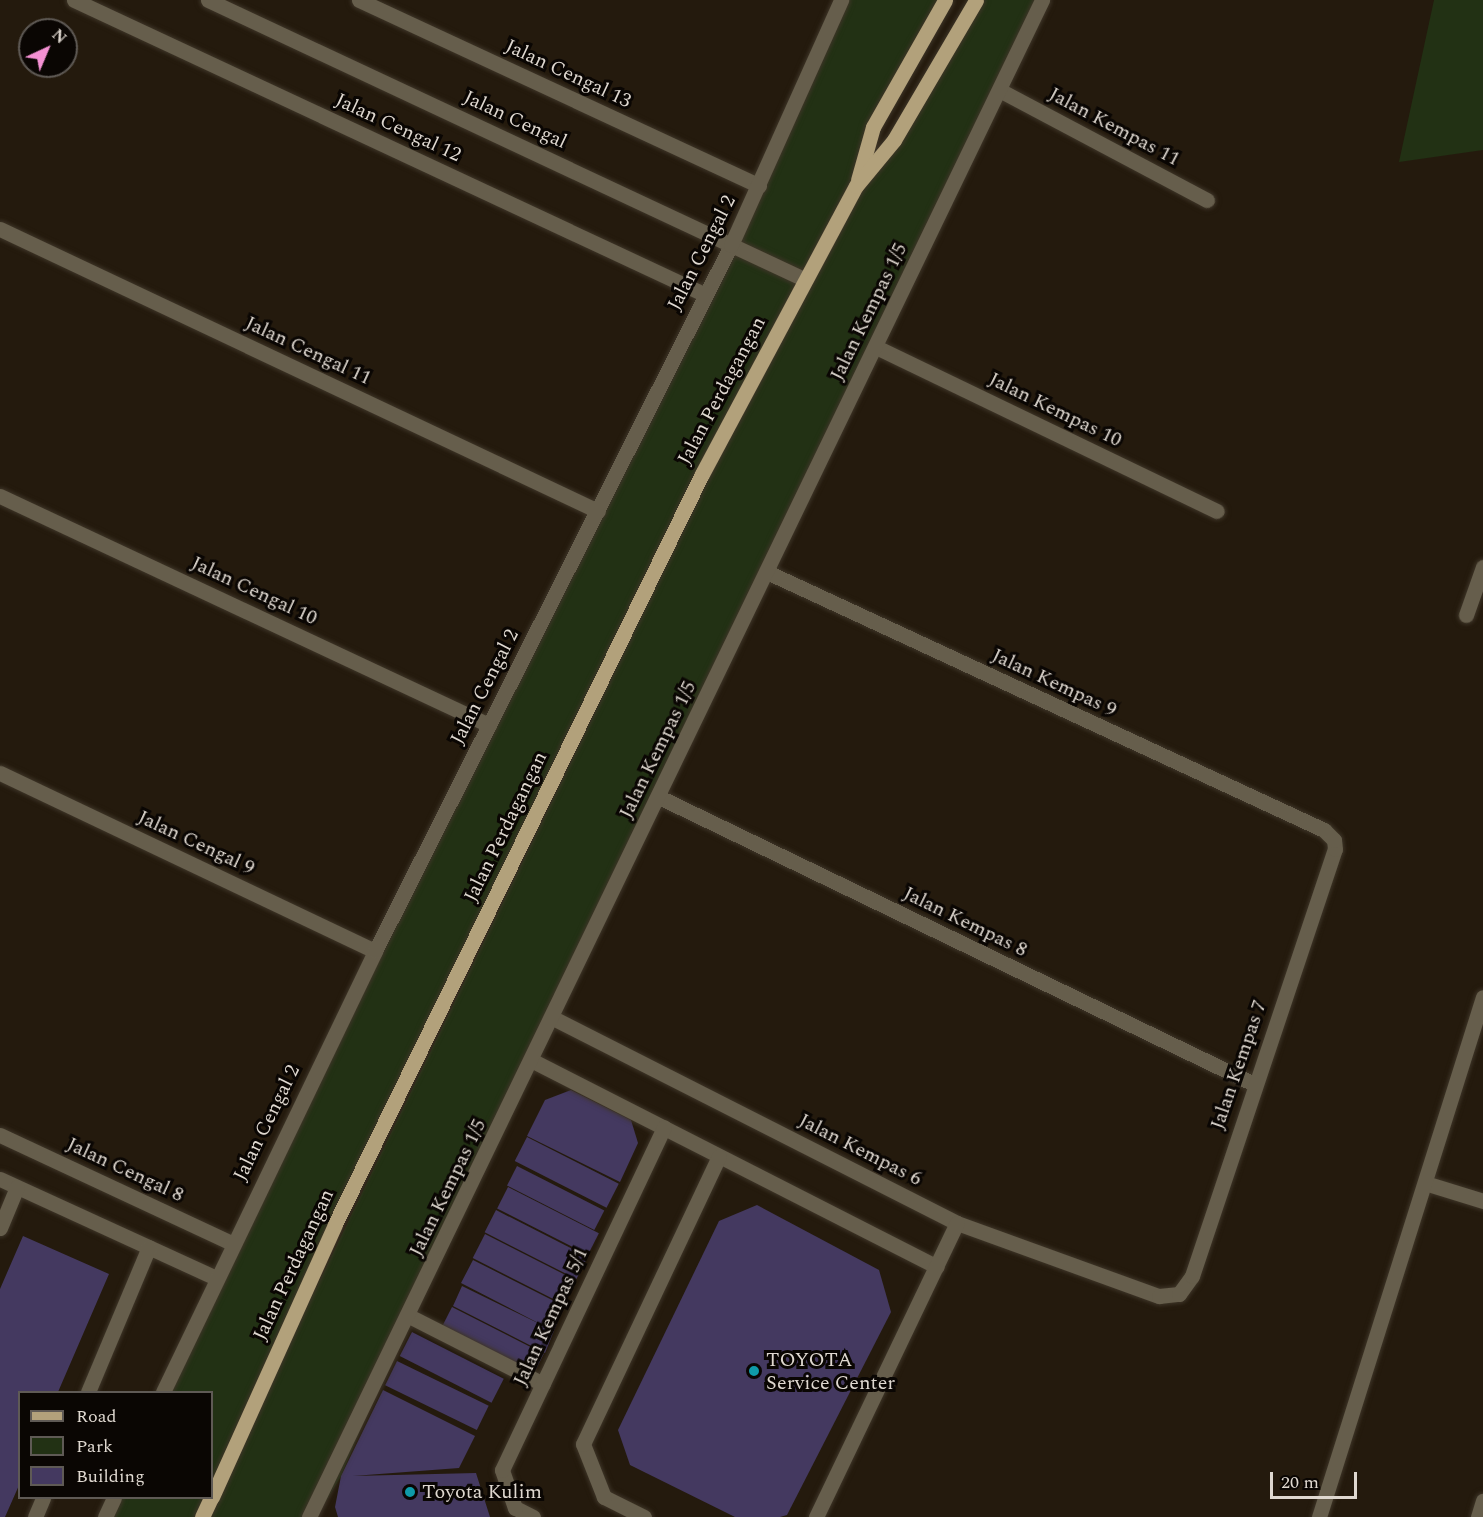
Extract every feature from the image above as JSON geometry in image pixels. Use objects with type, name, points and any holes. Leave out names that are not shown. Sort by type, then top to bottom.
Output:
[{"type":"main road","name":"Jalan Perdagangan","points":[[856,186],[873,127],[945,0]]},
{"type":"main road","name":"Jalan Perdagangan","points":[[213,1493],[340,1213],[702,474],[804,279],[856,186],[894,140],[976,0]]},
{"type":"main road","name":"Jalan Perdagangan","points":[[202,1517],[210,1499]]},
{"type":"street","name":"Jalan Cengal 12","points":[[74,0],[704,294]]},
{"type":"street","name":"Jalan Cengal","points":[[208,0],[804,279]]},
{"type":"street","name":"Jalan Cengal 2","points":[[163,1391],[232,1243],[375,951],[704,294],[731,245],[841,0]]},
{"type":"street","name":"Jalan Kempas 1/5","points":[[309,1517],[533,1061],[1001,91],[1042,0]]},
{"type":"street","name":"Jalan Cengal 13","points":[[369,2],[759,186]]},
{"type":"street","name":"Jalan Kempas 11","points":[[1001,91],[1207,200]]},
{"type":"street","name":"Jalan Cengal 11","points":[[0,229],[597,511]]},
{"type":"street","name":"Jalan Kempas 10","points":[[876,347],[1217,511]]},
{"type":"street","name":"Jalan Cengal 10","points":[[0,496],[489,725]]},
{"type":"street","points":[[1466,615],[1483,567]]},
{"type":"street","name":"Jalan Kempas 9","points":[[767,572],[1324,830]]},
{"type":"street","name":"Jalan Cengal 9","points":[[0,773],[375,951]]},
{"type":"street","name":"Jalan Kempas 8","points":[[659,797],[1254,1084]]},
{"type":"street","name":"Jalan Kempas 7","points":[[1159,1296],[1179,1294],[1192,1276],[1254,1084],[1335,849],[1334,840],[1324,830]]},
{"type":"street","points":[[1319,1517],[1483,997]]},
{"type":"street","name":"Jalan Kempas 6","points":[[553,1018],[957,1223],[1159,1296]]},
{"type":"street","points":[[533,1061],[937,1267]]},
{"type":"street","name":"Jalan Kempas 5/1","points":[[533,1517],[515,1508],[502,1470],[664,1127]]},
{"type":"street","name":"Jalan Cengal 8","points":[[0,1135],[232,1243]]},
{"type":"street","points":[[644,1517],[604,1497],[583,1444],[719,1156]]},
{"type":"street","points":[[0,1179],[216,1278]]},
{"type":"street","points":[[1425,1183],[1483,1201]]},
{"type":"street","points":[[0,1228],[17,1187]]},
{"type":"street","points":[[816,1517],[957,1223]]},
{"type":"street","points":[[88,1391],[149,1247]]},
{"type":"street","points":[[409,1316],[543,1384]]},
{"type":"street","points":[[35,1517],[42,1499]]},
{"type":"street","points":[[105,1517],[113,1499]]},
{"type":"street","points":[[1478,1517],[1483,1501]]},
{"type":"green space","points":[[841,0],[945,0],[873,127],[865,175],[976,0],[1042,0],[409,1316],[341,1476],[317,1517],[205,1517],[793,303],[702,474],[213,1494],[213,1391],[162,1391],[598,511]]},
{"type":"green space","points":[[1434,0],[1483,0],[1483,150],[1399,162]]},
{"type":"green space","points":[[113,1499],[211,1499],[202,1517],[104,1517]]},
{"type":"building","points":[[571,1090],[631,1120],[638,1143],[620,1182],[527,1136],[545,1100]]},
{"type":"building","points":[[527,1137],[619,1184],[607,1208],[515,1161]]},
{"type":"building","points":[[517,1166],[604,1210],[594,1230],[507,1186]]},
{"type":"building","points":[[508,1187],[599,1233],[588,1255],[497,1208]]},
{"type":"building","name":"TOYOTA Service Center","points":[[757,1205],[879,1270],[891,1312],[787,1515],[780,1517],[735,1517],[630,1465],[618,1430],[719,1221]]},
{"type":"building","points":[[496,1210],[588,1257],[576,1279],[485,1232]]},
{"type":"building","points":[[485,1234],[576,1280],[564,1304],[473,1258]]},
{"type":"building","points":[[23,1236],[109,1274],[58,1391],[18,1391],[18,1488],[5,1517],[0,1517],[0,1289]]},
{"type":"building","points":[[473,1260],[564,1306],[545,1353],[453,1306],[462,1286],[546,1327],[461,1283]]},
{"type":"building","points":[[452,1307],[544,1354],[533,1375],[441,1328]]},
{"type":"building","points":[[412,1332],[504,1379],[492,1403],[400,1356]]},
{"type":"building","points":[[397,1361],[489,1406],[477,1430],[385,1385]]},
{"type":"building","points":[[383,1390],[475,1436],[459,1468],[353,1476],[476,1473],[490,1517],[338,1517],[335,1507],[341,1476]]},
{"type":"place","name":"TOYOTA Service Center","points":[[754,1371]]},
{"type":"place","name":"Toyota Kulim","points":[[410,1492]]}]
